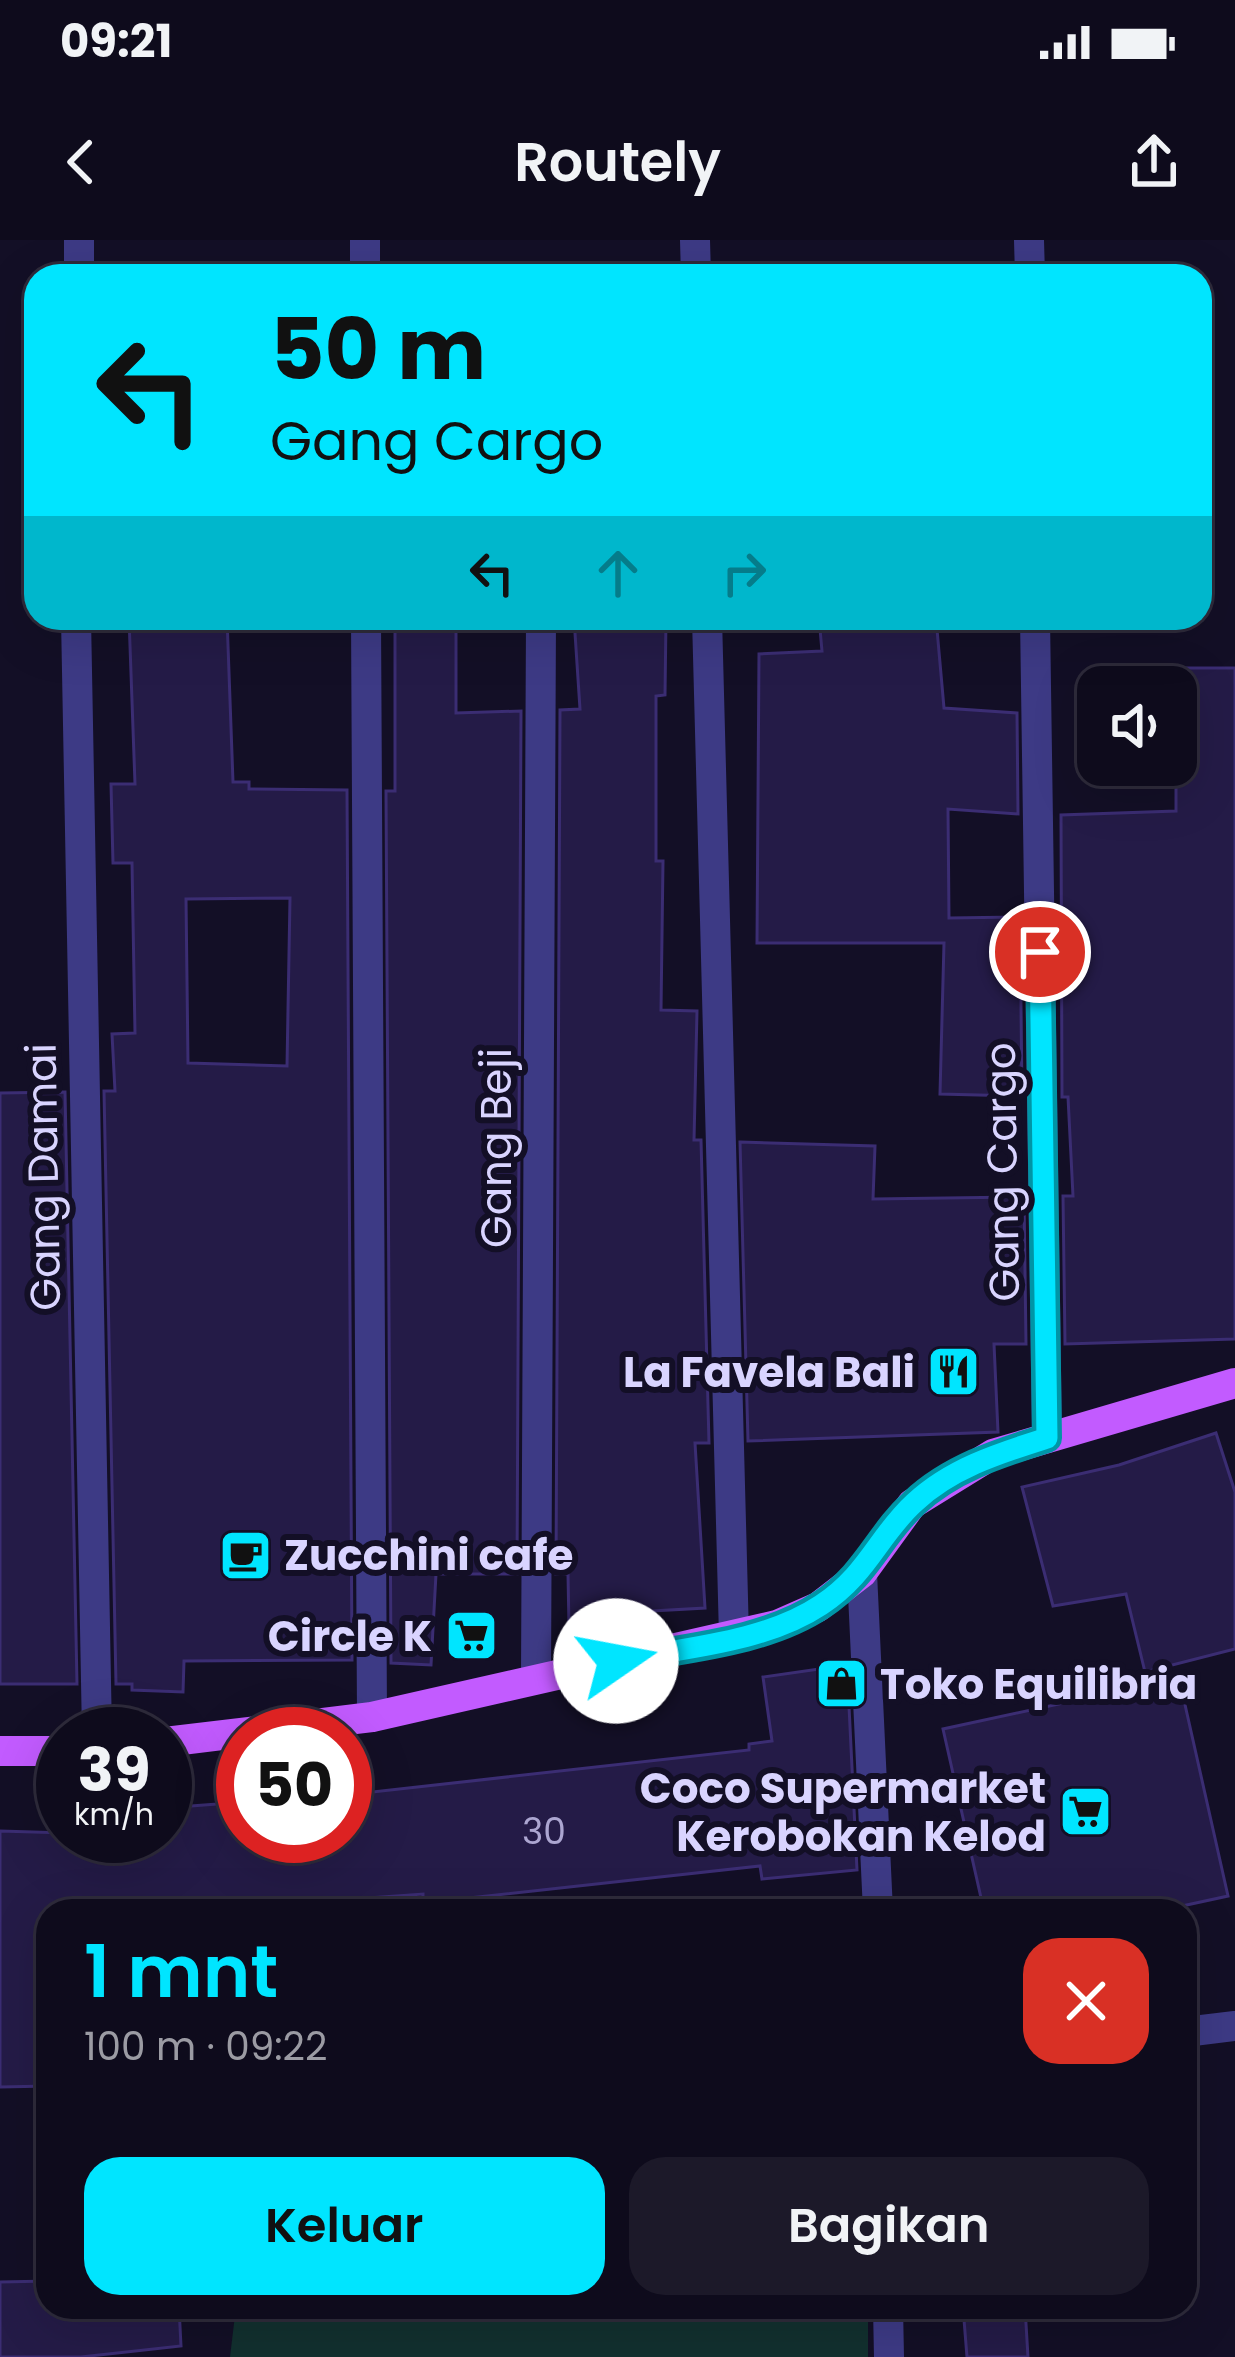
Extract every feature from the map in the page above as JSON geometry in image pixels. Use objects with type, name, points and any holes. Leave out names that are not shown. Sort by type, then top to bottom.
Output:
[{"type":"main road","points":[[372,1717],[734,1636],[818,1607],[862,1573],[913,1504],[993,1454],[1235,1382]]},
{"type":"main road","points":[[0,1751],[36,1750]]},
{"type":"street","name":"Gang Damai","points":[[76,630],[96,1707]]},
{"type":"street","points":[[366,630],[372,1707]]},
{"type":"street","name":"Gang Beji","points":[[536,1678],[541,630]]},
{"type":"street","points":[[706,630],[734,1636]]},
{"type":"street","name":"Gang Cargo","points":[[1035,630],[1047,1438]]},
{"type":"street","points":[[862,1573],[877,1899]]},
{"type":"street","points":[[1197,2031],[1235,2026]]},
{"type":"street","points":[[888,2319],[889,2357]]},
{"type":"green space","points":[[235,2319],[868,2319],[868,2357],[230,2357]]},
{"type":"building","points":[[129,630],[227,630],[233,782],[249,782],[249,789],[347,790],[352,1660],[184,1661],[183,1692],[132,1690],[132,1684],[116,1684],[104,1091],[115,1091],[112,1034],[135,1033],[132,863],[113,863],[111,784],[135,784]],"holes":[[[290,898],[287,1066],[188,1063],[186,899]]]},
{"type":"building","points":[[395,630],[456,630],[456,713],[521,711],[517,1574],[436,1574],[431,1665],[391,1663],[386,791],[395,791]]},
{"type":"building","points":[[575,630],[666,630],[665,695],[656,696],[656,861],[663,861],[661,1010],[697,1011],[694,1140],[701,1140],[709,1443],[695,1443],[705,1608],[634,1612],[634,1625],[569,1627],[568,1574],[556,1574],[560,710],[580,709]]},
{"type":"building","points":[[820,630],[937,630],[944,708],[1017,713],[1018,814],[948,809],[949,918],[1020,917],[1022,1096],[940,1094],[944,943],[757,943],[759,654],[822,651]]},
{"type":"building","points":[[1197,668],[1235,668],[1235,1339],[1065,1344],[1063,1196],[1073,1196],[1068,1097],[1062,1097],[1061,815],[1176,811],[1176,786],[1197,786]]},
{"type":"building","points":[[65,1092],[77,1684],[0,1684],[0,1093]]},
{"type":"building","points":[[740,1142],[875,1146],[873,1199],[1024,1197],[1026,1344],[994,1344],[998,1432],[748,1441]]},
{"type":"building","points":[[1216,1433],[1235,1492],[1235,1649],[1145,1672],[1126,1594],[1053,1606],[1022,1487],[1119,1465]]},
{"type":"building","points":[[847,1665],[857,1870],[762,1879],[760,1866],[459,1899],[423,1899],[423,1894],[353,1899],[36,1899],[36,2086],[0,2087],[0,1831],[36,1832],[36,1863],[192,1863],[192,1806],[216,1804],[216,1863],[372,1863],[372,1792],[749,1750],[749,1744],[772,1741],[763,1677]]},
{"type":"building","name":"Coco Supermarket Kerobokan Kelod","points":[[1179,1678],[1228,1896],[1197,1903],[1197,1899],[981,1899],[943,1729]]},
{"type":"building","points":[[36,2281],[36,2319],[180,2319],[181,2346],[81,2357],[0,2357],[0,2282]]},
{"type":"building","points":[[964,2319],[1026,2319],[1028,2357],[967,2357]]},
{"type":"place","name":"La Favela Bali","points":[[954,1372]]},
{"type":"place","name":"Zucchini cafe","points":[[245,1555]]},
{"type":"place","name":"Circle K","points":[[471,1636]]},
{"type":"place","name":"Toko Equilibria","points":[[841,1684]]},
{"type":"place","name":"Coco Supermarket Kerobokan Kelod","points":[[1085,1812]]},
{"type":"route","points":[[616,1661],[777,1625],[818,1607],[862,1573],[913,1504],[948,1478],[993,1454],[1047,1438],[1040,952]]}]
